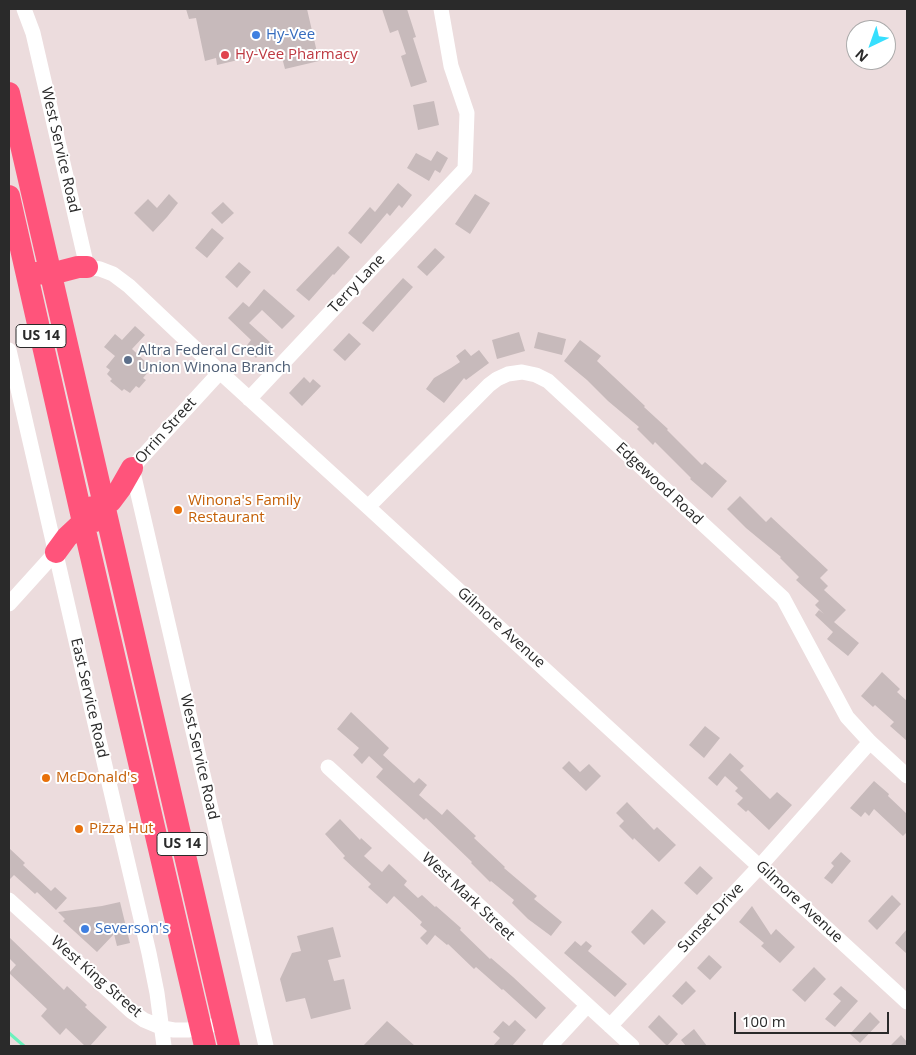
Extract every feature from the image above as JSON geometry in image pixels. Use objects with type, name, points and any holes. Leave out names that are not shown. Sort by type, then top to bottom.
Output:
[{"type":"highway","name":"US 14","points":[[9,93],[223,1023]]},
{"type":"highway","name":"US 14","points":[[9,196],[203,1037]]},
{"type":"highway","points":[[45,250],[52,256],[74,261],[87,267]]},
{"type":"highway","points":[[24,263],[34,273],[38,274],[51,274],[87,267]]},
{"type":"highway","points":[[29,286],[45,288],[58,307]]},
{"type":"highway","points":[[96,468],[104,476],[110,478],[123,475],[132,468]]},
{"type":"highway","points":[[75,487],[83,500],[91,507],[100,508],[116,495],[132,468]]},
{"type":"highway","points":[[56,552],[67,537],[83,522],[92,520],[112,540]]},
{"type":"highway","points":[[56,552],[64,548],[76,548],[86,555],[94,568]]},
{"type":"highway","points":[[150,808],[153,816],[160,824],[169,829],[178,828]]},
{"type":"highway","points":[[223,1023],[229,1046]]},
{"type":"street","name":"West Service Road","points":[[24,9],[34,33],[87,267]]},
{"type":"street","name":"West Service Road","points":[[34,9],[34,33]]},
{"type":"street","name":"Terry Lane","points":[[249,399],[465,169],[468,113],[451,66],[441,9]]},
{"type":"street","name":"Gilmore Avenue","points":[[87,267],[100,269],[120,279],[907,1002]]},
{"type":"street","name":"East Service Road","points":[[9,350],[11,373],[56,552],[149,954],[163,1028],[164,1046]]},
{"type":"street","name":"Orrin Street","points":[[132,468],[220,372]]},
{"type":"street","name":"Edgewood Road","points":[[368,507],[497,378],[522,372],[536,375],[548,381],[783,598],[847,717],[870,742],[907,776]]},
{"type":"street","name":"West Service Road","points":[[132,468],[266,1046]]},
{"type":"street","points":[[9,603],[56,552]]},
{"type":"street","name":"Sunset Drive","points":[[610,1026],[760,866],[870,742]]},
{"type":"street","name":"West Mark Street","points":[[328,767],[632,1046]]},
{"type":"street","name":"West King Street","points":[[9,900],[131,1011],[144,1020],[163,1028],[179,1030],[203,1037],[223,1023]]},
{"type":"street","points":[[550,1046],[587,1006]]},
{"type":"building","name":"Hy-Vee","points":[[186,9],[307,9],[319,61],[285,69],[280,50],[217,65],[216,58],[205,61],[196,18],[189,19]]},
{"type":"building","points":[[382,9],[407,9],[416,37],[413,38],[427,82],[411,87],[401,56],[406,54],[398,30],[390,33]]},
{"type":"building","points":[[434,101],[439,125],[418,130],[413,105]]},
{"type":"building","points":[[437,151],[448,158],[440,173],[435,170],[429,181],[407,168],[416,153],[431,161]]},
{"type":"building","points":[[398,183],[412,195],[402,208],[399,205],[390,216],[387,213],[361,244],[348,233],[370,207],[375,212]]},
{"type":"building","points":[[169,194],[178,203],[153,232],[134,213],[148,199],[157,208]]},
{"type":"building","points":[[475,194],[490,203],[470,234],[455,224]]},
{"type":"building","points":[[223,202],[234,213],[222,224],[211,213]]},
{"type":"building","points":[[212,228],[224,238],[207,258],[195,248]]},
{"type":"building","points":[[338,246],[350,257],[309,301],[296,290]]},
{"type":"building","points":[[435,248],[445,257],[427,276],[417,267]]},
{"type":"building","points":[[239,262],[251,272],[237,288],[225,277]]},
{"type":"building","points":[[403,278],[413,287],[373,332],[362,323]]},
{"type":"building","points":[[264,289],[295,316],[282,329],[262,310],[249,323],[270,342],[256,358],[245,348],[251,340],[228,318],[243,302],[249,307]]},
{"type":"building","name":"Altra Federal Credit Union Winona Branch","points":[[135,326],[145,335],[132,349],[147,363],[144,366],[150,370],[143,378],[146,380],[139,388],[136,386],[130,393],[124,389],[122,391],[110,381],[112,379],[107,374],[110,370],[106,367],[115,356],[104,347],[115,334],[122,340]]},
{"type":"building","points":[[519,332],[525,351],[497,359],[492,340]]},
{"type":"building","points":[[538,332],[566,339],[562,355],[534,348]]},
{"type":"building","points":[[349,333],[361,344],[345,361],[333,350]]},
{"type":"building","points":[[580,340],[601,356],[597,361],[645,406],[702,465],[705,462],[727,481],[712,498],[690,479],[655,442],[653,445],[637,429],[639,427],[564,361]]},
{"type":"building","points":[[465,349],[471,356],[479,350],[489,363],[466,380],[464,378],[444,403],[426,389],[434,378],[460,362],[456,356]]},
{"type":"building","points":[[304,377],[310,383],[313,379],[321,386],[302,406],[289,393]]},
{"type":"building","points":[[740,496],[766,522],[771,517],[828,570],[820,578],[828,586],[824,590],[846,610],[834,622],[859,643],[848,656],[827,639],[833,632],[815,615],[819,610],[824,614],[815,605],[819,601],[796,580],[799,577],[781,557],[746,528],[727,509]]},
{"type":"building","points":[[882,672],[900,689],[897,692],[907,701],[907,741],[890,726],[894,722],[875,705],[873,707],[861,696]]},
{"type":"building","points":[[351,712],[389,748],[383,755],[414,783],[419,778],[427,785],[419,795],[442,815],[447,809],[476,836],[474,838],[504,868],[537,896],[534,899],[562,922],[551,936],[528,919],[512,903],[514,900],[490,882],[426,818],[424,820],[376,777],[383,769],[369,756],[362,764],[353,755],[359,748],[337,729]]},
{"type":"building","points":[[705,726],[720,738],[704,758],[689,745]]},
{"type":"building","points":[[730,753],[744,766],[740,770],[770,799],[777,792],[792,805],[769,830],[748,810],[746,812],[737,804],[743,798],[735,791],[738,788],[725,776],[717,786],[708,778]]},
{"type":"building","points":[[569,761],[580,772],[589,764],[601,776],[586,791],[562,768]]},
{"type":"building","points":[[874,781],[907,814],[907,832],[903,836],[874,809],[869,816],[865,812],[861,817],[850,808]]},
{"type":"building","points":[[627,802],[654,830],[657,827],[676,845],[659,862],[619,826],[624,821],[616,813]]},
{"type":"building","points":[[340,819],[360,840],[361,838],[372,848],[364,856],[382,872],[389,864],[407,881],[404,885],[418,898],[422,895],[436,906],[461,928],[460,930],[490,959],[513,977],[546,1008],[536,1019],[503,989],[476,967],[474,969],[448,944],[435,935],[427,945],[420,938],[427,931],[420,925],[422,922],[394,896],[387,904],[368,887],[371,884],[343,858],[345,856],[325,834]]},
{"type":"building","points":[[9,848],[25,863],[23,865],[51,891],[55,887],[67,898],[56,910],[37,892],[35,894],[14,875],[9,880]]},
{"type":"building","points":[[841,852],[851,861],[832,884],[824,878],[834,866],[831,863]]},
{"type":"building","points":[[700,866],[713,878],[697,895],[684,883]]},
{"type":"building","points":[[892,895],[901,904],[877,930],[868,921]]},
{"type":"building","points":[[120,902],[130,943],[117,946],[114,934],[97,952],[63,921],[65,919],[58,912],[102,906]]},
{"type":"building","points":[[752,906],[771,935],[776,929],[795,947],[780,963],[761,946],[764,943],[739,922]]},
{"type":"building","points":[[652,909],[666,922],[644,945],[631,932]]},
{"type":"building","points":[[333,927],[341,957],[328,960],[334,981],[344,979],[351,1009],[311,1019],[305,998],[286,1002],[280,979],[292,953],[301,951],[297,936]]},
{"type":"building","points":[[907,929],[907,954],[895,943]]},
{"type":"building","points":[[9,937],[64,990],[67,986],[87,1005],[85,1007],[107,1027],[90,1046],[85,1046],[66,1028],[60,1035],[41,1016],[47,1009],[9,973],[16,965],[9,958]]},
{"type":"building","points":[[575,941],[581,946],[586,941],[592,946],[588,951],[627,984],[615,997],[564,953]]},
{"type":"building","points":[[709,955],[722,967],[710,980],[697,968]]},
{"type":"building","points":[[814,967],[826,979],[805,1002],[792,990]]},
{"type":"building","points":[[686,981],[696,991],[682,1005],[672,996]]},
{"type":"building","points":[[841,986],[858,1001],[835,1027],[825,1019],[841,1001],[833,994]]},
{"type":"building","points":[[870,1012],[880,1022],[860,1043],[850,1034]]},
{"type":"building","points":[[659,1015],[678,1034],[667,1046],[648,1027]]},
{"type":"building","points":[[515,1020],[526,1030],[512,1046],[493,1046],[500,1038],[493,1032],[503,1021],[509,1026]]},
{"type":"building","points":[[387,1021],[415,1046],[363,1046]]},
{"type":"building","points":[[694,1029],[707,1046],[686,1046],[681,1040]]},
{"type":"building","points":[[901,1035],[907,1042],[907,1046],[890,1046]]},
{"type":"waterway","points":[[9,1033],[24,1046]]},
{"type":"place","name":"Hy-Vee","points":[[256,35]]},
{"type":"place","name":"Hy-Vee Pharmacy","points":[[225,55]]},
{"type":"place","name":"Altra Federal Credit Union Winona Branch","points":[[128,360]]},
{"type":"place","name":"Winona's Family Restaurant","points":[[178,510]]},
{"type":"place","name":"McDonald's","points":[[46,778]]},
{"type":"place","name":"Pizza Hut","points":[[79,829]]},
{"type":"place","name":"Severson's","points":[[85,929]]}]
